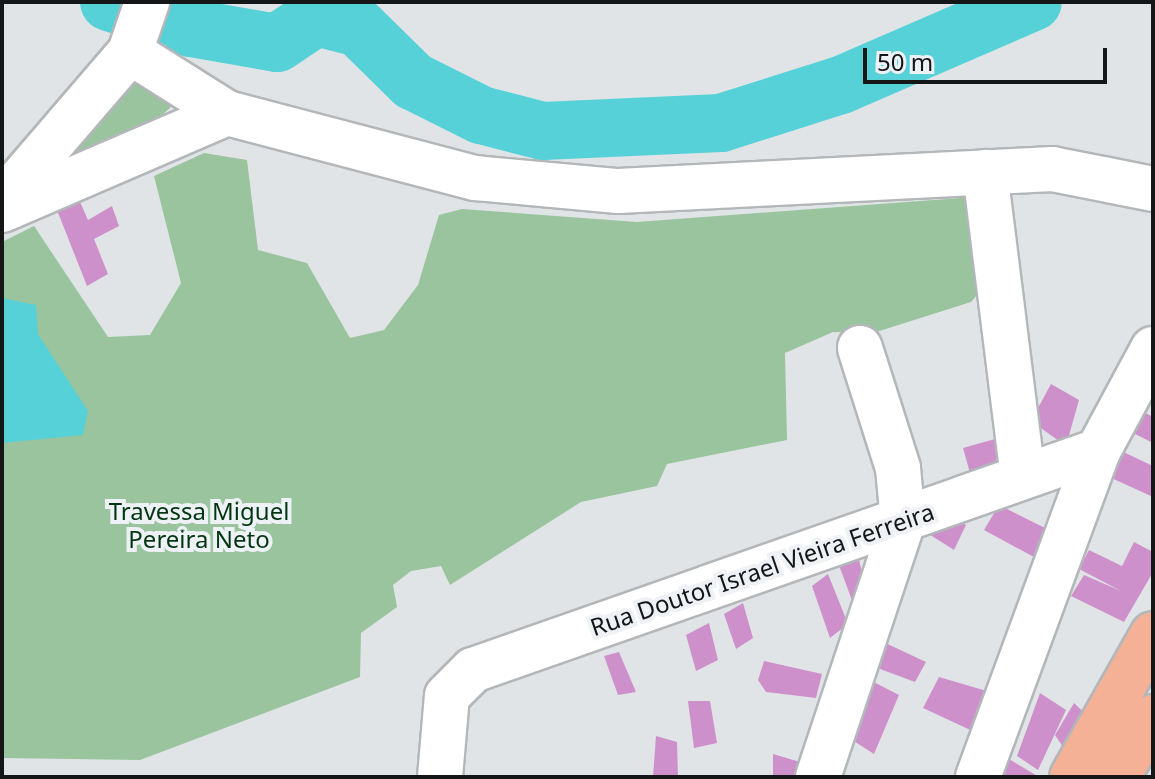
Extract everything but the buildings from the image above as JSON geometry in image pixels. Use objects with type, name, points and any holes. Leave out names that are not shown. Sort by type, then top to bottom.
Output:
[{"type":"main road","points":[[1072,777],[1153,634]]},
{"type":"main road","points":[[1117,777],[1153,717]]},
{"type":"street","points":[[2,201],[139,27],[227,113],[475,178],[547,187],[618,191],[985,172],[1093,172],[1153,189]]},
{"type":"street","points":[[2,210],[227,113]]},
{"type":"street","points":[[985,172],[1023,477]]},
{"type":"street","points":[[818,777],[903,522],[898,468],[860,348]]},
{"type":"street","points":[[978,777],[1098,451],[1153,349]]},
{"type":"street","name":"Rua Doutor Israel Vieira Ferreira","points":[[440,777],[444,709],[453,685],[473,670],[903,522],[1098,451]]},
{"type":"green space","points":[[142,78],[175,103],[140,136],[79,163],[73,139],[99,124],[107,101]]},
{"type":"green space","name":"Travessa Miguel Pereira Neto","points":[[204,153],[247,160],[258,250],[307,263],[350,338],[384,330],[418,285],[439,215],[462,209],[637,222],[974,197],[984,287],[971,302],[873,333],[833,332],[785,353],[787,440],[667,464],[657,486],[581,502],[450,585],[441,566],[411,571],[393,585],[397,607],[361,633],[360,677],[140,760],[2,758],[2,242],[34,226],[108,337],[150,335],[181,283],[154,176]]},
{"type":"water","points":[[2,298],[36,305],[38,334],[88,411],[83,435],[2,443]]},
{"type":"waterway","points":[[109,2],[191,28],[277,43],[316,17],[359,28],[413,81],[481,115],[543,131],[721,123],[841,85],[1033,2]]}]
